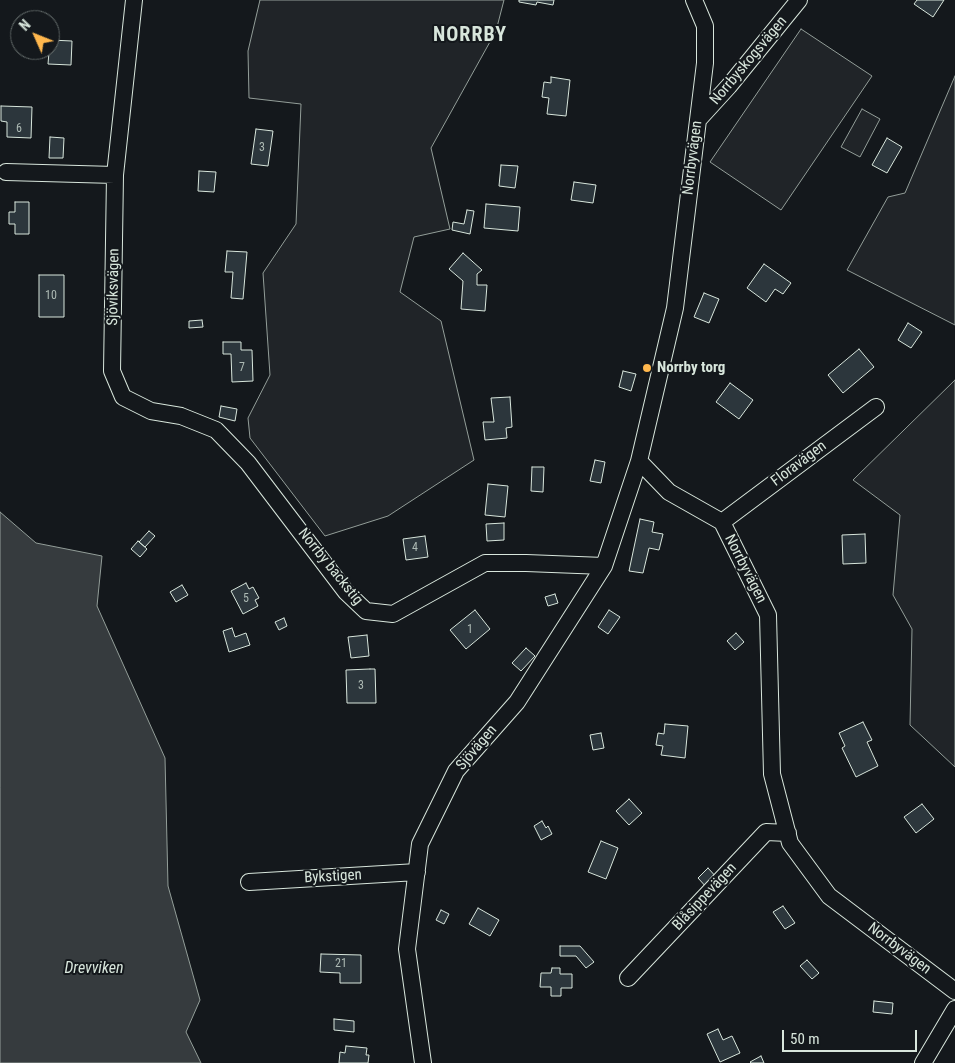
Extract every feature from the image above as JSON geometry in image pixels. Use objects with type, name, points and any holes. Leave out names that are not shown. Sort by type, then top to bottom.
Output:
[{"type":"street","name":"Sjöviksvägen","points":[[123,397],[112,371],[115,175],[134,0]]},
{"type":"street","name":"Norrbyvägen","points":[[694,0],[705,26],[705,62],[675,308],[639,461],[669,492],[722,522],[768,615],[772,774],[790,843],[829,896],[955,991]]},
{"type":"street","name":"Norrbyskogsvägen","points":[[698,120],[729,86],[800,0]]},
{"type":"street","points":[[6,172],[115,175]]},
{"type":"street","name":"Norrby backstig","points":[[123,397],[152,411],[181,416],[216,430],[248,463],[346,592],[366,611],[393,614],[485,563],[604,566]]},
{"type":"street","name":"Floravägen","points":[[722,522],[876,407]]},
{"type":"street","name":"Sjövägen","points":[[423,1063],[407,949],[420,844],[456,771],[516,702],[604,566],[639,461]]},
{"type":"street","name":"Blåsippevägen","points":[[628,978],[766,832],[788,833]]},
{"type":"street","name":"Bykstigen","points":[[249,882],[417,872]]},
{"type":"street","points":[[923,1063],[955,1009]]},
{"type":"shaded area","points":[[260,0],[504,0],[496,31],[431,148],[450,229],[414,237],[400,292],[441,321],[474,460],[388,516],[325,536],[250,438],[248,418],[270,375],[263,273],[296,224],[301,104],[249,98],[248,51]]},
{"type":"shaded area","points":[[801,29],[872,76],[781,210],[710,162]]},
{"type":"shaded area","points":[[955,76],[955,325],[847,270],[888,197],[905,193]]},
{"type":"shaded area","points":[[862,109],[880,119],[860,157],[841,147]]},
{"type":"shaded area","points":[[955,380],[955,767],[910,725],[912,629],[893,595],[900,515],[853,480]]},
{"type":"water","name":"Drevviken","points":[[0,512],[36,543],[102,556],[97,606],[165,758],[168,886],[200,1000],[186,1032],[201,1063],[0,1063]]},
{"type":"building","points":[[519,0],[554,0],[553,5],[537,2],[536,5],[519,2]]},
{"type":"building","points":[[917,0],[944,0],[933,17],[914,4]]},
{"type":"building","points":[[60,40],[72,41],[71,65],[48,64],[48,60],[60,60]]},
{"type":"building","points":[[551,77],[570,80],[566,116],[547,114],[549,98],[542,97],[544,82],[551,83]]},
{"type":"building","points":[[1,106],[32,107],[31,138],[7,137],[7,122],[1,121]]},
{"type":"building","points":[[256,129],[273,131],[268,166],[251,164]]},
{"type":"building","points":[[50,137],[64,138],[63,158],[49,158]]},
{"type":"building","points":[[887,138],[902,147],[887,173],[872,165]]},
{"type":"building","points":[[501,165],[518,166],[515,188],[499,186]]},
{"type":"building","points":[[199,171],[216,172],[214,192],[198,191]]},
{"type":"building","points":[[574,182],[596,185],[593,203],[571,200]]},
{"type":"building","points":[[15,202],[29,202],[29,234],[15,234],[15,224],[9,224],[9,212],[15,212]]},
{"type":"building","points":[[486,204],[520,207],[518,231],[484,228]]},
{"type":"building","points":[[467,210],[474,211],[470,234],[452,230],[453,222],[464,224]]},
{"type":"building","points":[[227,251],[247,252],[243,299],[231,298],[233,272],[225,272]]},
{"type":"building","points":[[463,253],[482,270],[477,274],[477,285],[487,285],[485,311],[461,309],[463,281],[449,269]]},
{"type":"building","points":[[764,264],[791,283],[783,294],[775,289],[766,302],[747,288]]},
{"type":"building","points":[[39,275],[64,275],[64,317],[39,317]]},
{"type":"building","points":[[704,293],[719,299],[709,323],[694,317]]},
{"type":"building","points":[[202,320],[203,327],[189,328],[189,321]]},
{"type":"building","points":[[908,323],[922,332],[911,348],[898,340]]},
{"type":"building","points":[[223,342],[241,342],[241,350],[252,350],[253,381],[232,382],[231,354],[223,354]]},
{"type":"building","points":[[859,349],[874,367],[843,393],[828,375]]},
{"type":"building","points":[[623,371],[636,374],[631,391],[619,387]]},
{"type":"building","points":[[730,383],[753,400],[739,419],[716,402]]},
{"type":"building","points":[[510,397],[512,427],[506,428],[507,438],[485,440],[483,422],[494,422],[491,398]]},
{"type":"building","points":[[221,406],[237,409],[235,421],[219,417]]},
{"type":"building","points":[[595,460],[605,462],[601,483],[590,481]]},
{"type":"building","points":[[532,467],[544,467],[543,492],[531,491]]},
{"type":"building","points":[[488,484],[508,486],[505,517],[485,515]]},
{"type":"building","points":[[640,519],[654,522],[652,532],[663,534],[659,550],[649,548],[643,573],[629,571]]},
{"type":"building","points":[[504,523],[504,540],[487,541],[486,524]]},
{"type":"building","points":[[149,531],[155,536],[145,547],[139,542]]},
{"type":"building","points":[[865,534],[866,563],[843,564],[842,535]]},
{"type":"building","points":[[425,536],[428,557],[406,560],[403,539]]},
{"type":"building","points":[[138,541],[147,549],[140,557],[131,549]]},
{"type":"building","points":[[246,583],[249,589],[253,587],[259,598],[255,600],[258,606],[243,614],[231,591]]},
{"type":"building","points":[[182,585],[188,595],[176,602],[170,592]]},
{"type":"building","points":[[555,594],[558,603],[548,606],[545,597]]},
{"type":"building","points":[[475,610],[490,629],[466,649],[450,630]]},
{"type":"building","points":[[609,610],[620,617],[608,634],[598,627]]},
{"type":"building","points":[[284,618],[287,626],[279,630],[275,622]]},
{"type":"building","points":[[232,628],[235,637],[246,633],[250,645],[229,652],[223,631]]},
{"type":"building","points":[[736,633],[744,642],[735,650],[727,641]]},
{"type":"building","points":[[367,635],[369,656],[351,658],[348,637]]},
{"type":"building","points":[[526,648],[535,656],[521,671],[512,663]]},
{"type":"building","points":[[375,669],[376,703],[347,703],[346,670]]},
{"type":"building","points":[[863,722],[872,740],[867,742],[878,766],[856,777],[842,748],[845,746],[839,733]]},
{"type":"building","points":[[665,724],[688,726],[685,758],[661,755],[663,746],[656,745],[658,733],[664,734]]},
{"type":"building","points":[[601,733],[604,748],[593,750],[590,735]]},
{"type":"building","points":[[629,799],[642,813],[629,825],[616,811]]},
{"type":"building","points":[[922,804],[934,819],[916,833],[904,817]]},
{"type":"building","points":[[542,821],[546,828],[548,826],[552,834],[541,840],[534,826]]},
{"type":"building","points":[[601,841],[618,848],[606,879],[588,872]]},
{"type":"building","points":[[708,868],[718,879],[708,889],[698,878]]},
{"type":"building","points":[[783,906],[795,923],[785,929],[773,912]]},
{"type":"building","points":[[478,908],[499,920],[490,936],[469,924]]},
{"type":"building","points":[[441,910],[449,914],[444,924],[436,920]]},
{"type":"building","points":[[560,946],[580,946],[594,962],[586,968],[576,956],[560,956]]},
{"type":"building","points":[[321,954],[361,955],[361,983],[340,983],[340,973],[320,972]]},
{"type":"building","points":[[807,960],[819,973],[812,979],[800,966]]},
{"type":"building","points":[[552,968],[560,968],[560,974],[572,974],[572,988],[561,988],[561,996],[551,996],[551,987],[540,987],[541,973],[551,973]]},
{"type":"building","points":[[874,1001],[893,1003],[892,1014],[873,1012]]},
{"type":"building","points":[[334,1019],[354,1021],[354,1032],[334,1030]]},
{"type":"building","points":[[718,1029],[723,1040],[732,1036],[740,1053],[720,1062],[707,1034]]},
{"type":"building","points":[[346,1046],[367,1048],[366,1055],[369,1055],[368,1063],[339,1063],[340,1052],[345,1053]]},
{"type":"building","points":[[761,1056],[764,1063],[750,1062]]},
{"type":"place","name":"Norrby torg","points":[[647,368]]},
{"type":"district","name":"NORRBY","points":[[470,36]]}]
